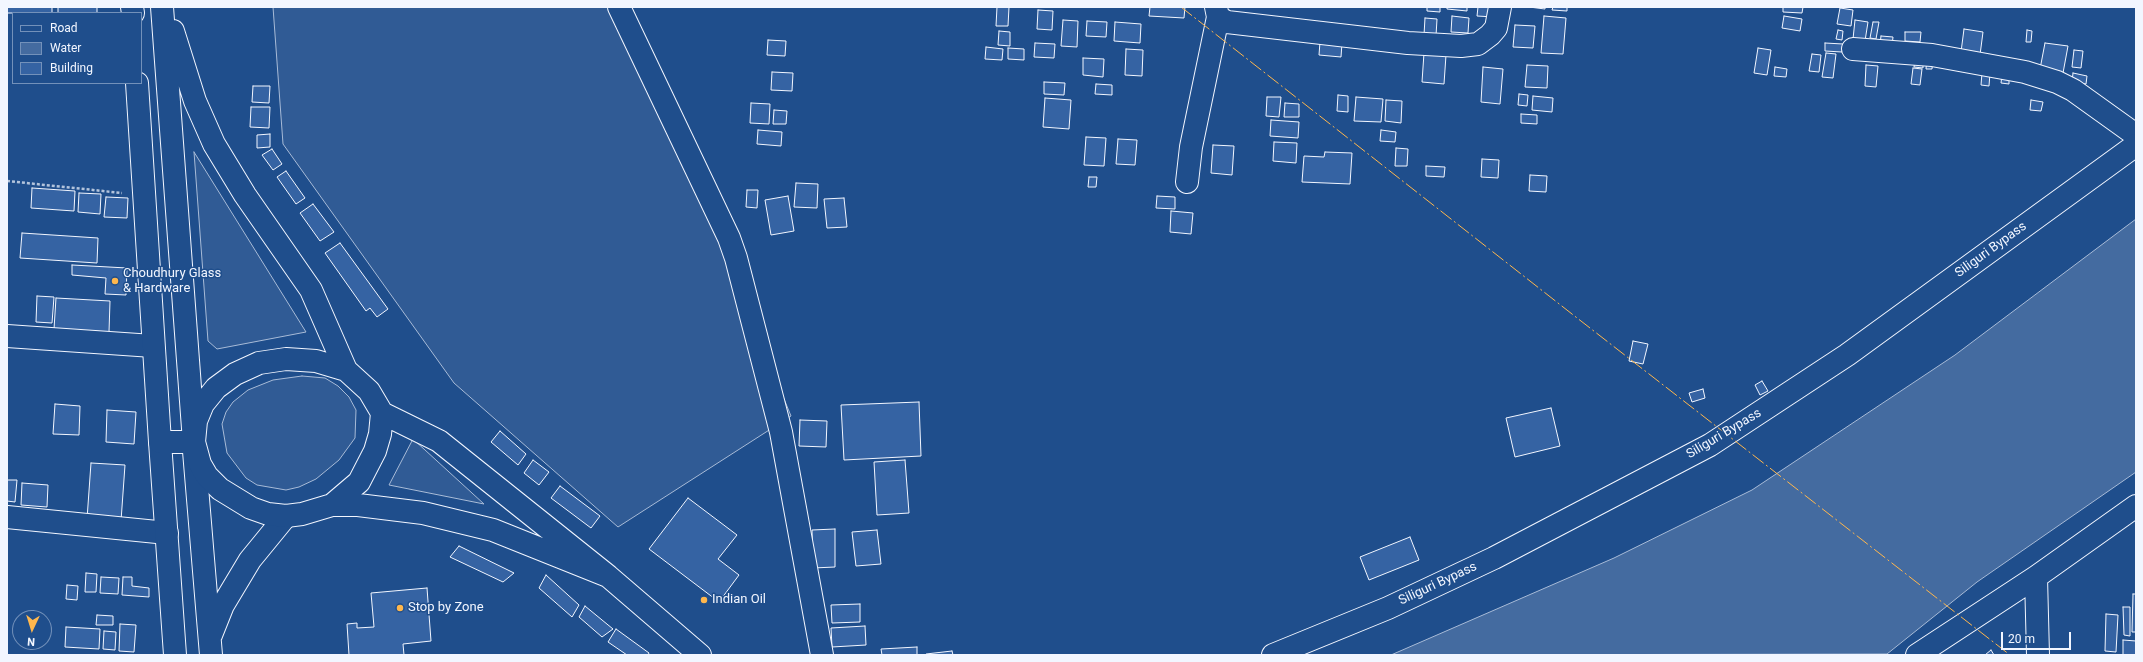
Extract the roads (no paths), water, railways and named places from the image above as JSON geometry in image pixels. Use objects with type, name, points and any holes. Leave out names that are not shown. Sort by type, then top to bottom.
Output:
[{"type":"main road","points":[[164,7],[195,102],[214,144],[245,195],[311,290],[346,370],[369,391],[382,412],[439,442],[608,576],[700,655]]},
{"type":"main road","points":[[164,7],[194,442],[210,648]]},
{"type":"main road","points":[[619,7],[729,238],[736,258],[781,432],[822,655]]},
{"type":"main road","points":[[1217,12],[1227,22],[1408,43],[1461,46],[1478,44],[1490,35],[1496,28],[1500,7]]},
{"type":"main road","points":[[1187,182],[1190,147],[1217,12]]},
{"type":"main road","points":[[1853,49],[1914,52],[2025,72],[2057,82],[2073,90],[2135,136]]},
{"type":"main road","points":[[137,84],[153,346],[175,655]]},
{"type":"main road","name":"Siliguri Bypass","points":[[1273,655],[1388,608],[1494,558],[1710,445],[1779,401],[1853,350],[2107,165],[2135,136]]},
{"type":"main road","points":[[7,336],[153,346]]},
{"type":"main road","points":[[346,370],[316,361],[286,359],[260,363],[235,374],[216,388],[203,404],[196,421],[194,442],[203,470],[220,489],[252,508],[268,514],[286,516],[302,514],[332,505],[358,504],[423,513],[494,530],[608,576]]},
{"type":"main road","points":[[332,505],[359,482],[368,468],[380,434],[382,412]]},
{"type":"main road","points":[[160,442],[194,442]]},
{"type":"main road","points":[[1917,655],[2133,511]]},
{"type":"main road","points":[[210,648],[223,605],[250,560],[286,516]]},
{"type":"main road","points":[[7,517],[167,533]]},
{"type":"main road","points":[[2036,577],[2038,655]]},
{"type":"water","points":[[2136,219],[2136,472],[1977,582],[1887,654],[1391,655],[1614,558],[1752,490],[1955,355]]},
{"type":"place","name":"Choudhury Glass & Hardware","points":[[115,281]]},
{"type":"place","name":"Indian Oil","points":[[704,600]]},
{"type":"place","name":"Stop by Zone","points":[[400,608]]}]
